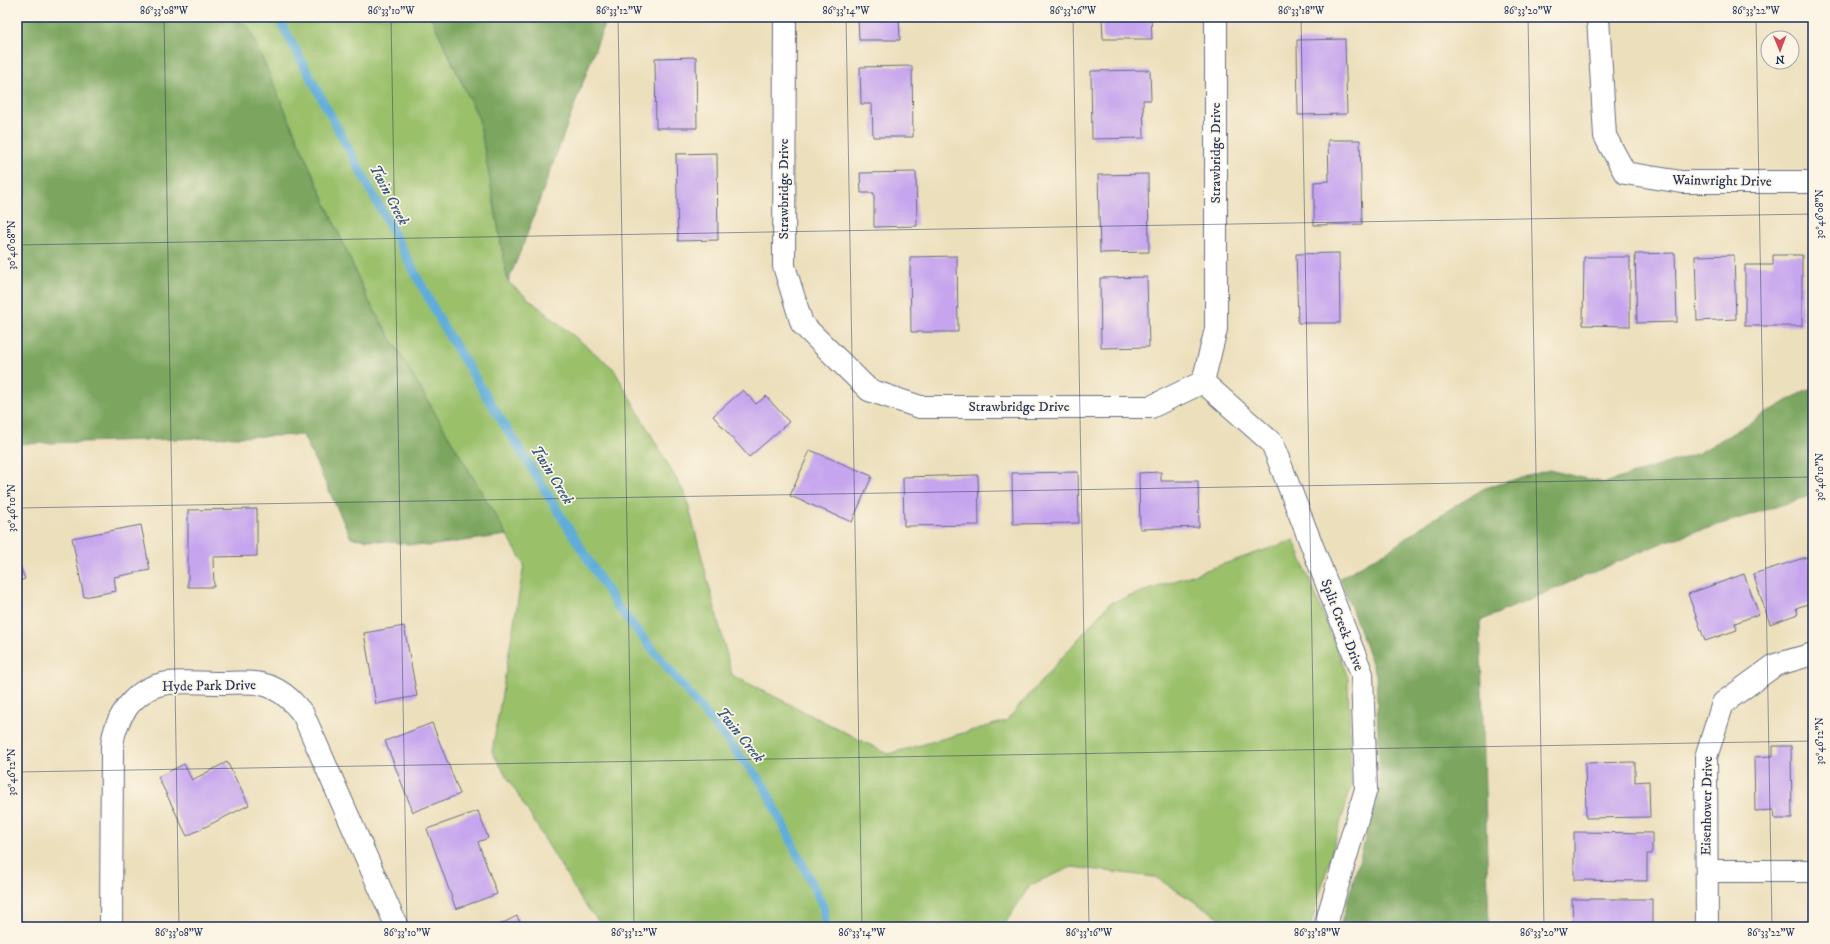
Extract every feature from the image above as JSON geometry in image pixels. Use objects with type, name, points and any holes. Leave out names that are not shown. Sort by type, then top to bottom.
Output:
[{"type":"street","name":"Strawbridge Drive","points":[[785,17],[784,266],[802,324],[869,390],[920,407],[1151,407],[1203,382],[1216,330],[1216,17]]},
{"type":"street","name":"Wainwright Drive","points":[[1598,17],[1605,136],[1625,172],[1682,182],[1813,182]]},
{"type":"street","name":"Split Creek Drive","points":[[1203,382],[1272,443],[1362,674],[1366,789],[1325,927]]},
{"type":"street","name":"Eisenhower Drive","points":[[1707,927],[1706,757],[1723,703],[1775,665],[1813,654]]},
{"type":"street","name":"Hyde Park Drive","points":[[111,927],[112,746],[113,734],[122,713],[136,697],[153,687],[167,683],[253,682],[272,687],[289,698],[303,714],[397,927]]},
{"type":"street","name":"Eisenhower Drive","points":[[1707,871],[1813,871]]},
{"type":"green space","points":[[17,17],[232,17],[248,26],[367,298],[507,535],[428,546],[351,538],[303,435],[17,444]]},
{"type":"green space","points":[[232,17],[431,17],[479,119],[508,282],[613,368],[686,496],[732,675],[888,754],[1006,721],[1110,603],[1294,540],[1348,678],[1351,787],[1310,927],[1235,927],[1155,877],[1072,867],[1030,885],[1003,927],[603,927],[582,901],[492,752],[524,564],[367,298],[248,26]]},
{"type":"green space","points":[[431,17],[607,17],[508,282],[479,119]]},
{"type":"green space","points":[[1813,388],[1813,495],[1664,542],[1480,621],[1489,927],[1340,927],[1380,788],[1376,674],[1340,578],[1394,547],[1425,524],[1485,488],[1549,470],[1605,483],[1699,453],[1804,391]]},
{"type":"building","points":[[858,17],[899,17],[900,40],[859,40]]},
{"type":"building","points":[[1102,17],[1151,17],[1152,39],[1103,39]]},
{"type":"building","points":[[1345,39],[1347,114],[1298,115],[1297,40]]},
{"type":"building","points":[[696,57],[697,128],[656,128],[655,58]]},
{"type":"building","points":[[912,66],[913,137],[873,137],[872,104],[861,104],[860,67]]},
{"type":"building","points":[[1150,70],[1151,100],[1143,100],[1144,138],[1092,139],[1091,71]]},
{"type":"building","points":[[1328,140],[1360,140],[1362,224],[1314,225],[1314,182],[1329,181]]},
{"type":"building","points":[[717,153],[718,240],[678,241],[676,154]]},
{"type":"building","points":[[916,172],[917,226],[874,227],[874,193],[861,193],[860,173]]},
{"type":"building","points":[[1148,174],[1149,252],[1100,253],[1098,175]]},
{"type":"building","points":[[1339,253],[1340,323],[1298,323],[1296,254]]},
{"type":"building","points":[[1675,253],[1677,322],[1637,323],[1635,254]]},
{"type":"building","points":[[1734,255],[1736,319],[1697,321],[1695,256]]},
{"type":"building","points":[[1773,255],[1802,255],[1802,326],[1745,326],[1745,265],[1773,265]]},
{"type":"building","points":[[957,256],[958,332],[911,332],[910,257]]},
{"type":"building","points":[[1584,257],[1630,257],[1630,326],[1583,325]]},
{"type":"building","points":[[1147,277],[1149,347],[1101,348],[1100,278]]},
{"type":"building","points":[[743,390],[756,404],[766,396],[789,422],[749,457],[713,416]]},
{"type":"building","points":[[810,450],[872,476],[852,522],[790,496]]},
{"type":"building","points":[[1078,472],[1079,523],[1013,524],[1012,473]]},
{"type":"building","points":[[1161,472],[1161,481],[1198,481],[1199,527],[1140,529],[1139,473]]},
{"type":"building","points":[[978,475],[979,525],[904,526],[903,477]]},
{"type":"building","points":[[257,509],[257,556],[213,557],[214,587],[188,587],[188,510]]},
{"type":"building","points":[[141,525],[150,570],[114,577],[116,591],[84,597],[72,538]]},
{"type":"building","points":[[1807,557],[1813,574],[1813,602],[1796,608],[1798,614],[1770,624],[1753,574]]},
{"type":"building","points":[[17,559],[25,579],[17,582]]},
{"type":"building","points":[[1744,574],[1759,614],[1735,623],[1737,630],[1705,641],[1688,594]]},
{"type":"building","points":[[17,601],[21,611],[17,612]]},
{"type":"building","points":[[404,626],[417,696],[376,704],[364,633]]},
{"type":"building","points":[[432,723],[460,794],[413,812],[385,741]]},
{"type":"building","points":[[1773,746],[1791,746],[1792,819],[1775,819],[1774,810],[1755,811],[1754,757],[1773,756]]},
{"type":"building","points":[[227,762],[249,805],[187,836],[158,777],[184,764],[192,780]]},
{"type":"building","points":[[1635,762],[1635,782],[1649,781],[1650,817],[1586,818],[1585,763]]},
{"type":"building","points":[[478,811],[488,838],[478,842],[497,894],[456,909],[427,829]]},
{"type":"building","points":[[1574,832],[1652,833],[1652,854],[1647,854],[1647,881],[1574,880]]},
{"type":"building","points":[[1572,899],[1652,899],[1652,924],[1645,925],[1645,927],[1573,927]]},
{"type":"building","points":[[17,904],[19,904],[19,927],[17,927]]},
{"type":"building","points":[[517,916],[522,927],[495,927]]},
{"type":"waterway","name":"Twin Creek","points":[[278,17],[446,331],[617,606],[763,784],[823,906],[826,927]]}]
